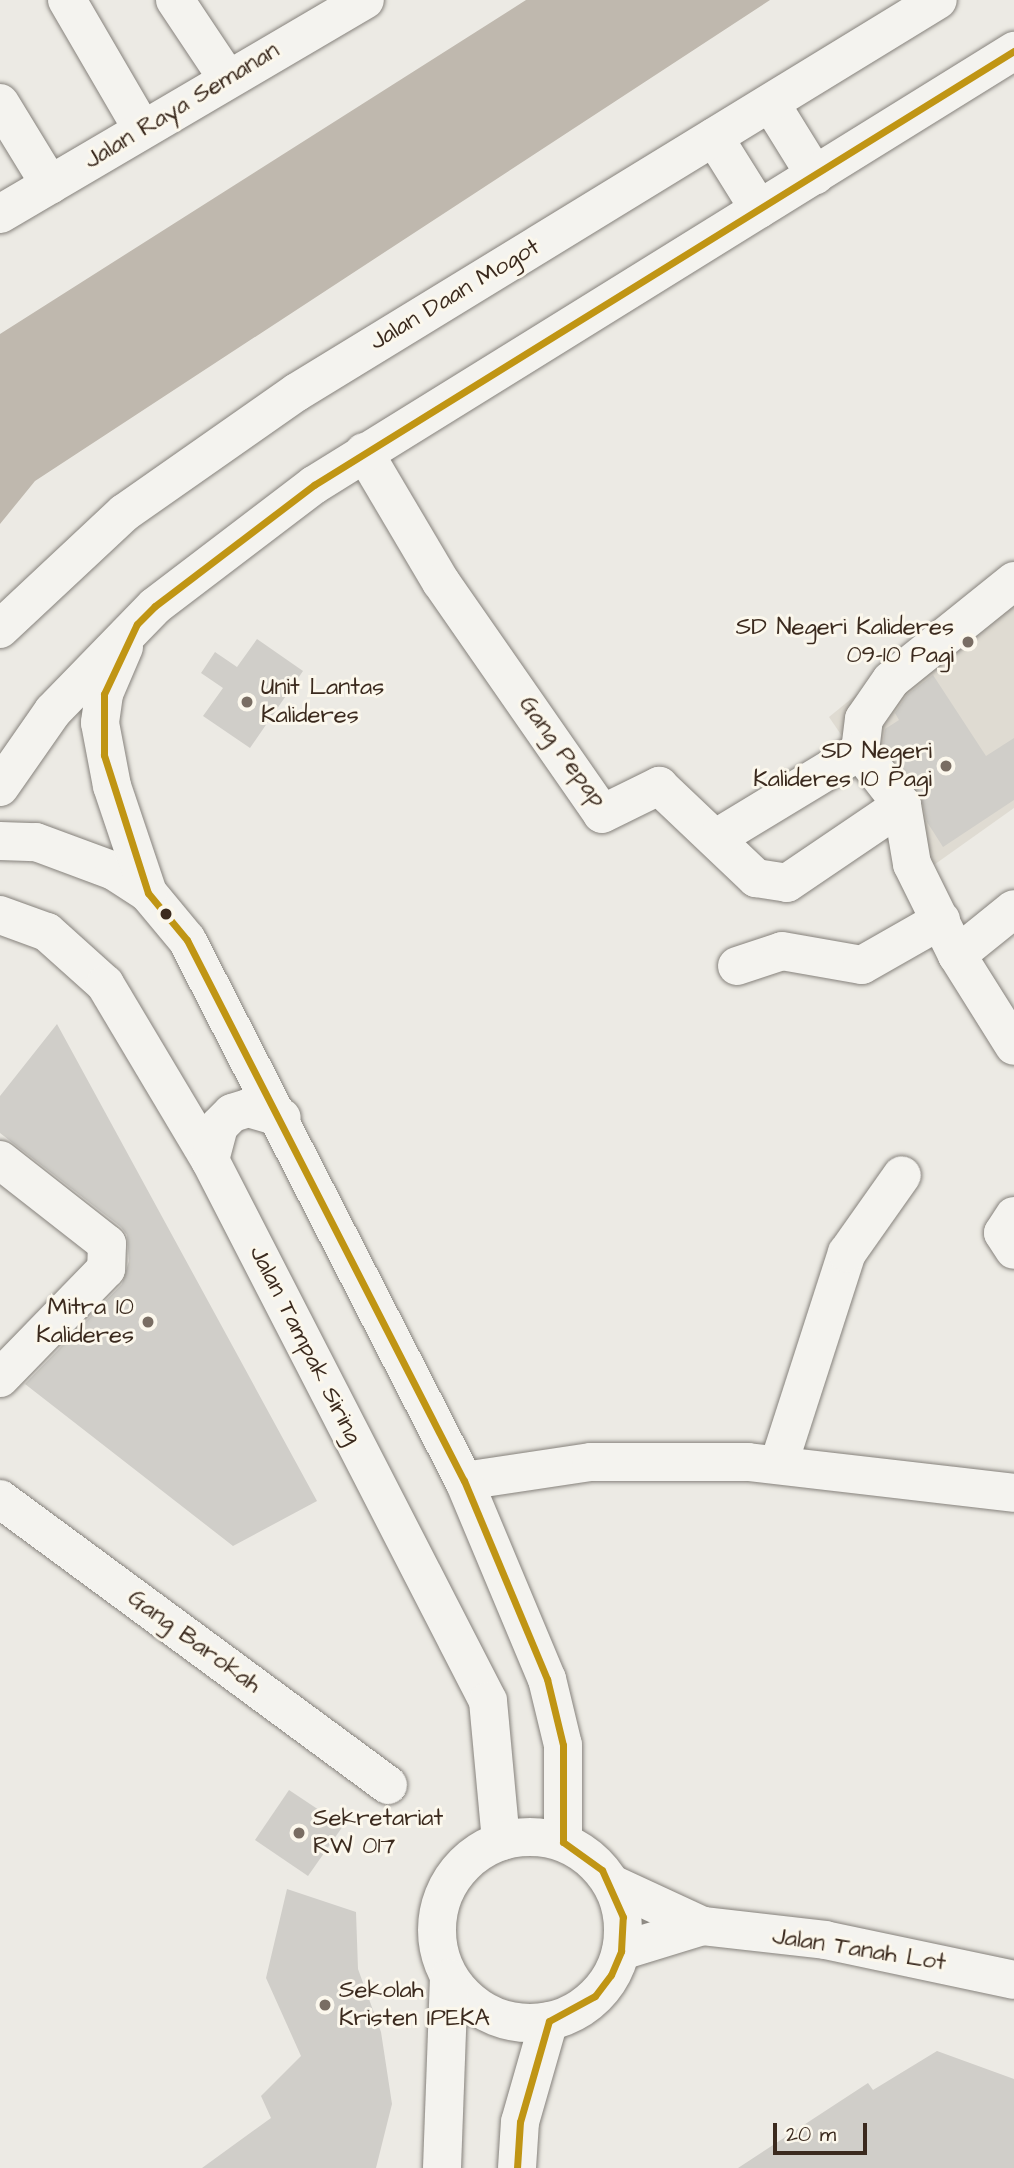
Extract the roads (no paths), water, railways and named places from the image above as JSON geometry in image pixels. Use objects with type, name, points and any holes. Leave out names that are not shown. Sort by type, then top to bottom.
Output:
[{"type":"main road","points":[[67,0],[142,129]]},
{"type":"main road","points":[[176,0],[227,78]]},
{"type":"main road","name":"Jalan Raya Semanan","points":[[0,214],[227,78],[365,0]]},
{"type":"main road","name":"Jalan Daan Mogot","points":[[0,629],[124,513],[297,392],[938,0]]},
{"type":"main road","points":[[0,787],[53,712],[137,624],[209,562],[364,452],[1014,51]]},
{"type":"main road","points":[[0,103],[50,185]]},
{"type":"main road","points":[[771,104],[815,175]]},
{"type":"main road","points":[[714,137],[760,209]]},
{"type":"main road","name":"Gang Pepap","points":[[364,452],[441,582],[603,814],[659,786],[718,837]]},
{"type":"main road","points":[[1014,581],[891,680],[864,719],[860,751],[902,805],[912,864],[957,955],[1014,1046]]},
{"type":"main road","points":[[137,624],[112,671],[100,723],[112,786],[148,893],[187,940],[282,1118],[464,1481],[547,1679],[563,1745],[563,1842]]},
{"type":"main road","points":[[860,751],[718,837],[756,878],[787,883],[902,805]]},
{"type":"main road","points":[[0,841],[36,842],[74,853],[148,893]]},
{"type":"main road","points":[[957,955],[1014,909]]},
{"type":"main road","name":"Jalan Tampak Siring","points":[[0,915],[47,932],[105,984],[210,1160],[488,1701],[501,1841]]},
{"type":"main road","points":[[737,966],[782,951],[862,965],[941,920]]},
{"type":"main road","points":[[210,1160],[219,1126],[232,1114],[248,1108],[282,1118]]},
{"type":"main road","points":[[0,1160],[107,1244],[106,1269],[0,1378]]},
{"type":"main road","points":[[779,1463],[847,1253],[902,1175]]},
{"type":"main road","points":[[1014,1216],[1003,1233],[1014,1250]]},
{"type":"main road","points":[[464,1481],[591,1462],[779,1463],[1014,1493]]},
{"type":"main road","name":"Gang Barokah","points":[[0,1499],[388,1785]]},
{"type":"main road","points":[[532,1837],[563,1842],[590,1858],[612,1884],[623,1917],[621,1951],[595,1996],[549,2021],[520,2023],[492,2016],[468,2000],[449,1978],[437,1946],[438,1912],[450,1881],[473,1856],[501,1841],[532,1837]]},
{"type":"main road","name":"Jalan Tanah Lot","points":[[612,1884],[703,1926],[825,1940],[1014,1980]]},
{"type":"main road","name":"Jalan Tanah Lot","points":[[621,1951],[703,1926]]},
{"type":"main road","points":[[442,2168],[449,1978]]},
{"type":"main road","points":[[517,2168],[520,2122],[549,2021]]},
{"type":"place","name":"SD Negeri Kalideres 09-10 Pagi","points":[[968,642]]},
{"type":"place","name":"Unit Lantas Kalideres","points":[[247,702]]},
{"type":"place","name":"SD Negeri Kalideres 10 Pagi","points":[[946,766]]},
{"type":"place","name":"Mitra 10 Kalideres","points":[[148,1322]]},
{"type":"place","name":"Sekretariat RW 017","points":[[299,1833]]},
{"type":"place","name":"Sekolah Kristen IPEKA","points":[[325,2005]]}]
